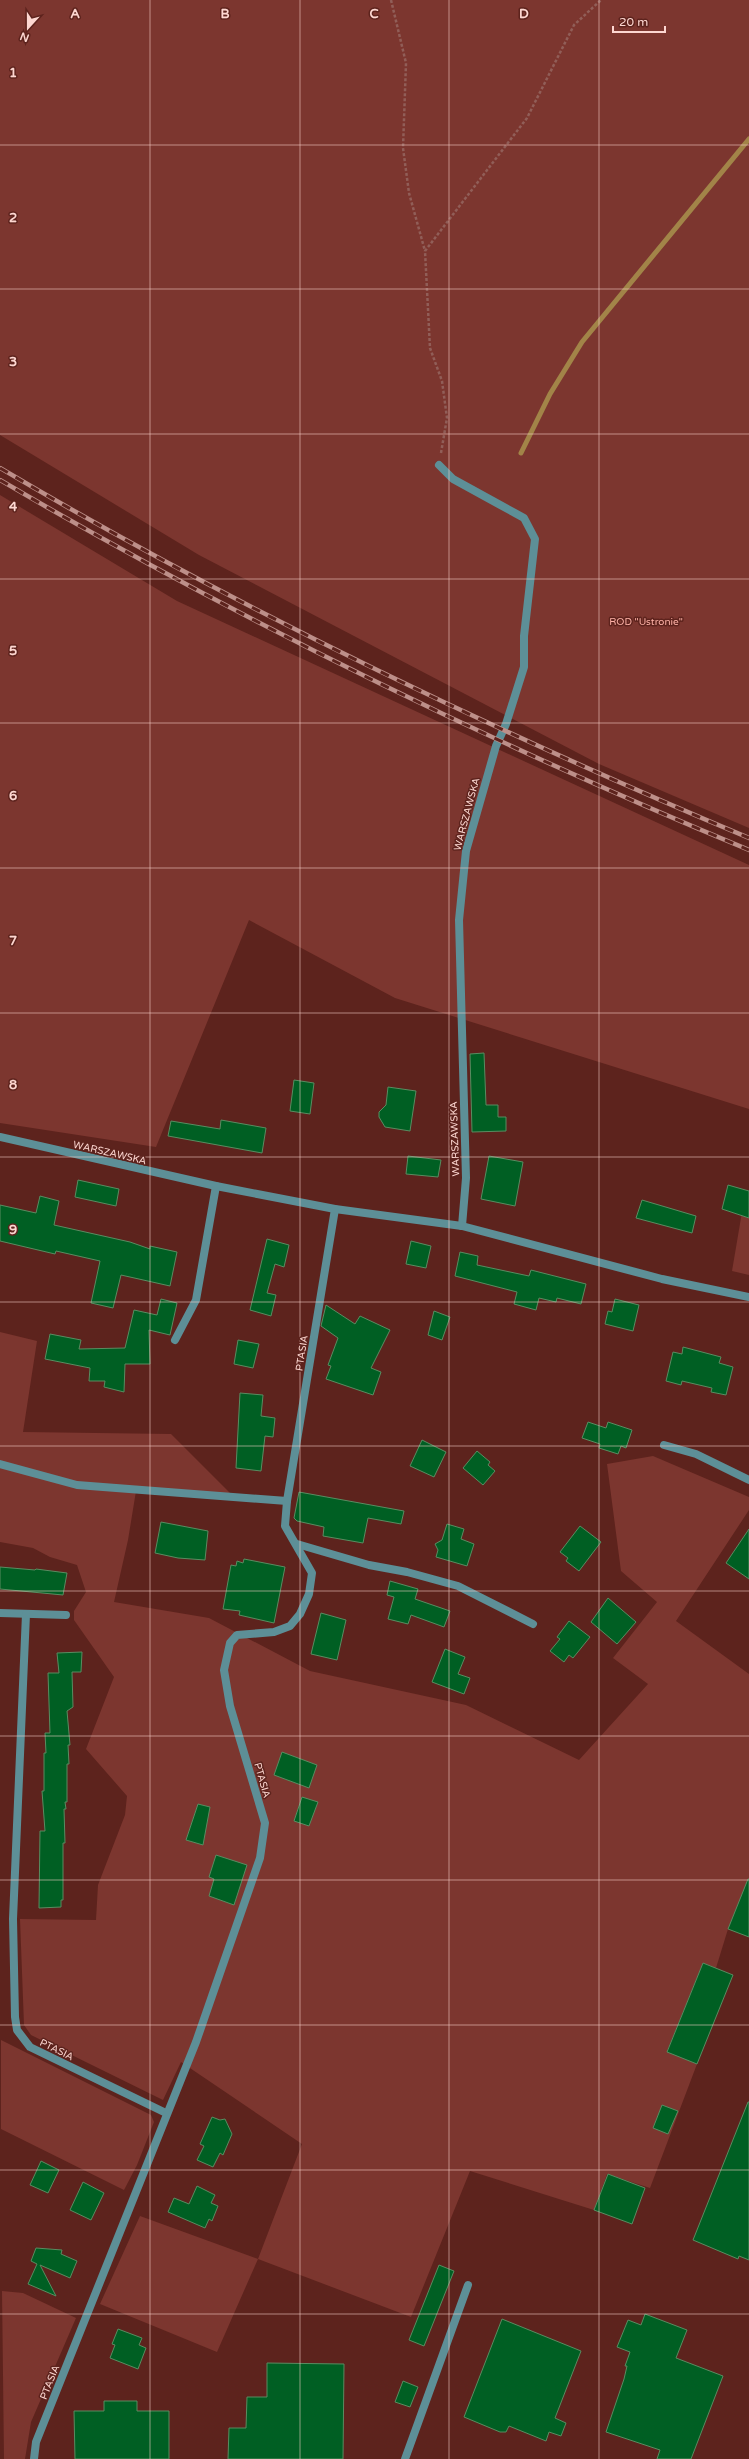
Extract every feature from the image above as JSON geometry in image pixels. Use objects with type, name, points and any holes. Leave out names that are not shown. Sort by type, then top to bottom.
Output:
[{"type":"street","name":"WARSZAWSKA","points":[[439,465],[453,479],[524,518],[535,539],[524,636],[524,667],[506,724],[496,746],[466,851],[459,920],[466,1178],[462,1226]]},
{"type":"street","name":"WARSZAWSKA","points":[[0,1137],[216,1186],[335,1209],[462,1226],[662,1279],[749,1298]]},
{"type":"street","points":[[175,1340],[196,1300],[216,1186]]},
{"type":"street","name":"PTASIA","points":[[34,2459],[36,2442],[166,2113],[196,2042],[260,1858],[265,1823],[230,1706],[224,1670],[230,1643],[237,1635],[274,1632],[290,1626],[300,1614],[309,1594],[312,1573],[285,1526],[287,1501],[335,1209]]},
{"type":"street","points":[[664,1445],[696,1454],[749,1480]]},
{"type":"street","points":[[0,1464],[77,1485],[287,1501]]},
{"type":"street","points":[[296,1544],[369,1565],[407,1572],[458,1586],[533,1624]]},
{"type":"street","points":[[0,1613],[66,1615]]},
{"type":"street","name":"PTASIA","points":[[26,1614],[13,1920],[17,2030],[30,2047],[166,2113]]},
{"type":"street","points":[[405,2459],[468,2285]]},
{"type":"path","points":[[391,0],[406,63],[403,148],[409,192],[425,251],[430,348],[442,381],[447,418],[439,465]]},
{"type":"path","points":[[425,251],[527,118],[574,25],[601,0]]},
{"type":"green space","name":"ROD \"Ustronie\"","points":[[0,0],[749,0],[749,828],[599,764],[199,555],[0,435]]},
{"type":"green space","points":[[0,495],[177,601],[749,865],[749,1109],[395,998],[249,920],[156,1147],[0,1123]]},
{"type":"green space","points":[[742,1212],[749,1214],[749,1275],[732,1271]]},
{"type":"green space","points":[[0,1332],[37,1341],[23,1432],[171,1434],[235,1498],[136,1491],[128,1540],[114,1602],[209,1618],[310,1671],[466,1705],[579,1760],[648,1684],[613,1658],[657,1602],[621,1571],[607,1464],[653,1456],[749,1497],[749,1510],[676,1621],[749,1674],[749,1889],[728,1929],[716,1968],[703,1963],[667,2051],[697,2064],[650,2188],[607,2174],[594,2210],[470,2171],[411,2317],[258,2259],[302,2144],[181,2062],[163,2100],[31,2035],[24,2025],[20,1919],[96,1920],[98,1885],[125,1815],[127,1796],[86,1749],[114,1677],[74,1620],[74,1611],[86,1592],[77,1565],[50,1557],[33,1548],[0,1542]]},
{"type":"green space","points":[[1,2040],[151,2115],[154,2122],[137,2165],[124,2190],[1,2129]]},
{"type":"green space","points":[[140,2216],[258,2259],[217,2352],[100,2304]]},
{"type":"green space","points":[[2,2291],[23,2293],[76,2318],[31,2422],[25,2459],[4,2459]]},
{"type":"building","points":[[484,1053],[486,1105],[498,1105],[498,1117],[506,1117],[506,1131],[472,1132],[470,1054]]},
{"type":"building","points":[[294,1080],[314,1083],[310,1114],[290,1111]]},
{"type":"building","points":[[388,1087],[416,1091],[410,1131],[385,1127],[379,1117],[379,1112],[386,1105]]},
{"type":"building","points":[[221,1120],[266,1128],[262,1153],[168,1136],[171,1121],[220,1129]]},
{"type":"building","points":[[408,1156],[441,1160],[438,1177],[406,1174]]},
{"type":"building","points":[[489,1156],[523,1162],[515,1206],[481,1199]]},
{"type":"building","points":[[78,1180],[119,1189],[116,1206],[75,1197]]},
{"type":"building","points":[[728,1185],[749,1191],[749,1218],[722,1209]]},
{"type":"building","points":[[40,1196],[59,1201],[54,1225],[130,1242],[150,1249],[150,1246],[177,1252],[170,1286],[121,1275],[113,1308],[91,1303],[100,1261],[56,1251],[55,1254],[0,1241],[0,1205],[36,1213]]},
{"type":"building","points":[[642,1200],[696,1216],[692,1233],[636,1218]]},
{"type":"building","points":[[267,1239],[289,1245],[284,1267],[275,1264],[267,1293],[276,1295],[271,1316],[250,1310]]},
{"type":"building","points":[[411,1241],[431,1246],[426,1268],[406,1264]]},
{"type":"building","points":[[460,1252],[478,1256],[477,1265],[529,1276],[531,1270],[586,1284],[581,1304],[557,1298],[556,1302],[539,1298],[536,1310],[514,1304],[517,1292],[455,1276]]},
{"type":"building","points":[[161,1299],[177,1303],[170,1335],[149,1330],[150,1364],[125,1364],[124,1392],[104,1387],[105,1381],[89,1381],[90,1368],[45,1359],[50,1334],[81,1340],[79,1349],[125,1348],[134,1310],[157,1315]]},
{"type":"building","points":[[615,1299],[639,1305],[633,1331],[605,1324],[608,1311],[612,1312]]},
{"type":"building","points":[[326,1305],[355,1324],[360,1316],[390,1330],[371,1368],[381,1372],[373,1395],[326,1379],[331,1366],[328,1365],[338,1338],[321,1326]]},
{"type":"building","points":[[434,1311],[450,1317],[442,1340],[428,1335]]},
{"type":"building","points":[[238,1340],[259,1344],[253,1368],[234,1364]]},
{"type":"building","points":[[683,1347],[721,1357],[719,1363],[733,1367],[726,1395],[711,1392],[712,1388],[682,1381],[681,1385],[666,1381],[673,1352],[682,1354]]},
{"type":"building","points":[[240,1393],[263,1395],[261,1416],[275,1418],[273,1437],[265,1436],[261,1471],[236,1468]]},
{"type":"building","points":[[588,1422],[606,1428],[608,1422],[632,1430],[626,1448],[621,1446],[618,1454],[599,1448],[600,1444],[582,1438]]},
{"type":"building","points":[[422,1440],[446,1452],[434,1477],[410,1466]]},
{"type":"building","points":[[477,1451],[490,1462],[488,1465],[495,1471],[483,1485],[463,1468]]},
{"type":"building","points":[[299,1492],[404,1511],[401,1524],[368,1518],[363,1543],[323,1536],[324,1527],[297,1521],[294,1518]]},
{"type":"building","points":[[161,1522],[208,1531],[205,1560],[178,1558],[155,1553]]},
{"type":"building","points":[[447,1524],[464,1529],[461,1539],[474,1544],[467,1566],[436,1557],[438,1550],[435,1544],[442,1540]]},
{"type":"building","points":[[580,1526],[601,1542],[579,1571],[566,1561],[568,1558],[560,1552]]},
{"type":"building","points":[[749,1529],[749,1579],[726,1563]]},
{"type":"building","points":[[244,1559],[285,1567],[274,1623],[239,1615],[240,1611],[223,1609],[231,1565],[236,1566],[237,1561],[243,1563]]},
{"type":"building","points":[[0,1567],[36,1569],[67,1573],[63,1595],[0,1589]]},
{"type":"building","points":[[390,1581],[418,1589],[415,1599],[450,1611],[444,1627],[411,1615],[408,1624],[388,1619],[394,1597],[387,1595]]},
{"type":"building","points":[[608,1598],[636,1622],[617,1644],[591,1622]]},
{"type":"building","points":[[321,1613],[346,1620],[337,1660],[311,1654]]},
{"type":"building","points":[[569,1621],[590,1637],[573,1658],[569,1655],[564,1662],[550,1651],[560,1639],[557,1637]]},
{"type":"building","points":[[445,1649],[465,1657],[458,1674],[470,1678],[464,1694],[432,1682]]},
{"type":"building","points":[[82,1652],[81,1672],[72,1672],[73,1707],[67,1711],[70,1745],[68,1745],[69,1764],[67,1764],[67,1802],[65,1802],[66,1809],[64,1809],[65,1843],[63,1843],[63,1900],[61,1900],[61,1907],[39,1908],[40,1831],[45,1831],[42,1791],[44,1791],[44,1753],[46,1753],[45,1733],[50,1733],[48,1673],[59,1673],[57,1653]]},
{"type":"building","points":[[282,1752],[317,1765],[309,1788],[274,1775]]},
{"type":"building","points":[[302,1797],[318,1802],[309,1826],[294,1821]]},
{"type":"building","points":[[198,1804],[210,1807],[203,1845],[186,1840]]},
{"type":"building","points":[[216,1855],[247,1865],[234,1905],[209,1896],[214,1879],[209,1877]]},
{"type":"building","points":[[749,1879],[749,1937],[728,1929]]},
{"type":"building","points":[[703,1963],[733,1975],[697,2064],[667,2052]]},
{"type":"building","points":[[748,2102],[749,2260],[739,2256],[738,2259],[693,2240]]},
{"type":"building","points":[[662,2105],[678,2111],[668,2134],[653,2128]]},
{"type":"building","points":[[212,2117],[220,2120],[225,2119],[232,2134],[223,2155],[220,2153],[213,2167],[197,2160],[204,2146],[200,2144]]},
{"type":"building","points":[[41,2161],[59,2170],[48,2193],[30,2185]]},
{"type":"building","points":[[608,2174],[645,2188],[632,2224],[594,2210]]},
{"type":"building","points":[[83,2182],[104,2193],[91,2220],[70,2210]]},
{"type":"building","points":[[197,2186],[215,2195],[211,2203],[218,2206],[212,2221],[209,2219],[205,2228],[168,2212],[174,2198],[189,2204]]},
{"type":"building","points":[[36,2248],[62,2250],[61,2254],[77,2261],[70,2278],[40,2265],[56,2296],[28,2284],[37,2264],[31,2261]]},
{"type":"building","points":[[439,2265],[454,2271],[424,2346],[409,2340]]},
{"type":"building","points":[[645,2314],[687,2330],[676,2358],[723,2376],[691,2459],[657,2459],[660,2450],[606,2432],[624,2379],[627,2366],[625,2366],[630,2352],[617,2347],[628,2320],[641,2325]]},
{"type":"building","points":[[502,2319],[581,2351],[555,2418],[566,2423],[561,2436],[549,2432],[546,2441],[509,2426],[506,2432],[500,2432],[464,2417]]},
{"type":"building","points":[[118,2329],[142,2338],[139,2345],[146,2348],[138,2369],[110,2358],[115,2345],[112,2344]]},
{"type":"building","points":[[267,2363],[344,2364],[343,2459],[228,2459],[229,2428],[246,2428],[247,2397],[267,2397]]},
{"type":"building","points":[[403,2381],[418,2387],[410,2407],[395,2402]]},
{"type":"building","points":[[104,2401],[137,2401],[137,2411],[169,2411],[169,2459],[75,2459],[74,2411],[104,2411]]},
{"type":"waterway","points":[[521,453],[550,394],[582,342],[749,139]]},
{"type":"railway","points":[[0,468],[182,571],[368,666],[557,755],[749,838]]},
{"type":"railway","points":[[0,480],[182,582],[368,678],[557,767],[749,850]]}]
